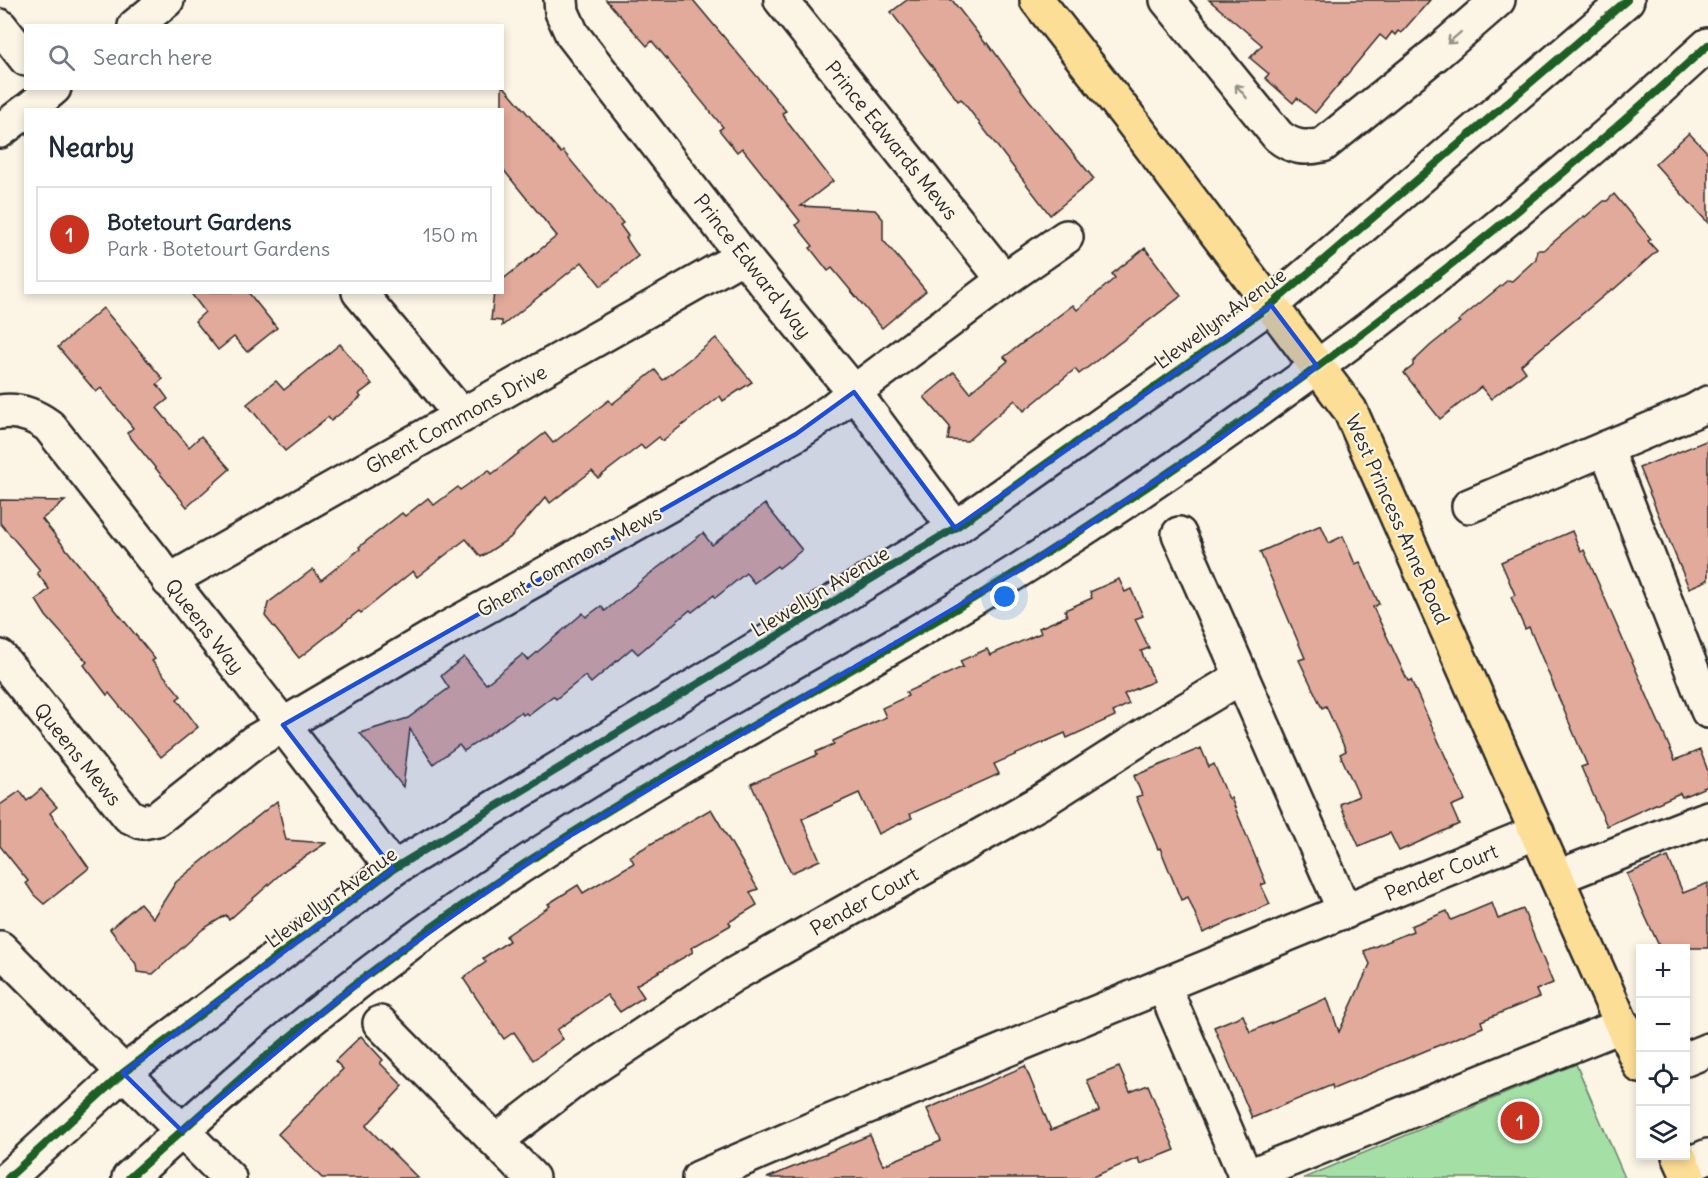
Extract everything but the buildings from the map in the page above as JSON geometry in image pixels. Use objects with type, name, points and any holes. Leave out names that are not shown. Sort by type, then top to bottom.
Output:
[{"type":"main road","name":"West Princess Anne Road","points":[[1037,0],[1350,411],[1636,1055]]},
{"type":"street","points":[[137,24],[167,0]]},
{"type":"street","name":"Prince Edward Way","points":[[561,0],[562,12],[572,34],[743,256],[867,382],[955,528]]},
{"type":"street","name":"Prince Edwards Mews","points":[[781,0],[1004,280]]},
{"type":"street","points":[[1167,0],[1278,136],[1289,145],[1306,149],[1323,145],[1437,53],[1498,0]]},
{"type":"street","name":"Llewellyn Avenue","points":[[8,1178],[123,1073],[393,870],[955,528],[1271,305],[1627,0]]},
{"type":"street","points":[[0,26],[24,56]]},
{"type":"street","points":[[129,1178],[277,1047],[454,912],[549,848],[646,787],[841,676],[1029,564],[1220,439],[1416,292],[1504,222],[1708,45]]},
{"type":"street","points":[[29,108],[42,98]]},
{"type":"street","points":[[0,131],[24,112]]},
{"type":"street","points":[[867,382],[1066,237]]},
{"type":"street","name":"Ghent Commons Drive","points":[[169,581],[743,256]]},
{"type":"street","points":[[361,294],[462,416]]},
{"type":"street","name":"Ghent Commons Mews","points":[[254,742],[448,628],[796,434],[832,410],[867,382]]},
{"type":"street","points":[[1469,506],[1694,411],[1708,403]]},
{"type":"street","name":"Queens Way","points":[[0,412],[10,410],[35,416],[49,426],[283,724],[393,870]]},
{"type":"street","points":[[1606,448],[1708,711]]},
{"type":"street","points":[[1179,534],[1345,912]]},
{"type":"street","name":"Queens Mews","points":[[0,657],[129,816],[142,822],[157,819],[254,742]]},
{"type":"street","name":"Pender Court","points":[[496,1141],[575,1080],[733,975],[1042,801],[1241,676]]},
{"type":"street","points":[[1558,878],[1708,818]]},
{"type":"street","name":"Pender Court","points":[[699,1178],[822,1125],[1164,987],[1538,832]]},
{"type":"street","points":[[0,948],[229,1178]]},
{"type":"street","points":[[1164,987],[1245,1178],[1623,1025]]},
{"type":"street","points":[[380,1023],[532,1178]]},
{"type":"street","points":[[1690,1057],[1708,1050]]},
{"type":"highlighted area","points":[[1271,305],[1317,366],[1220,439],[1029,564],[549,848],[366,977],[182,1131],[123,1073],[393,869],[283,725],[796,434],[854,392],[955,528]]},
{"type":"green space","points":[[1576,1064],[1625,1178],[1304,1178]]},
{"type":"cycle path","points":[[8,1178],[123,1073],[393,869],[955,528],[1271,305],[1627,0]]},
{"type":"cycle path","points":[[129,1178],[309,1021],[376,968],[481,893],[552,846],[671,773],[973,599],[1121,504],[1296,382],[1466,253],[1629,116],[1708,45]]},
{"type":"place","name":"Botetourt Gardens","points":[[1520,1121]]}]
